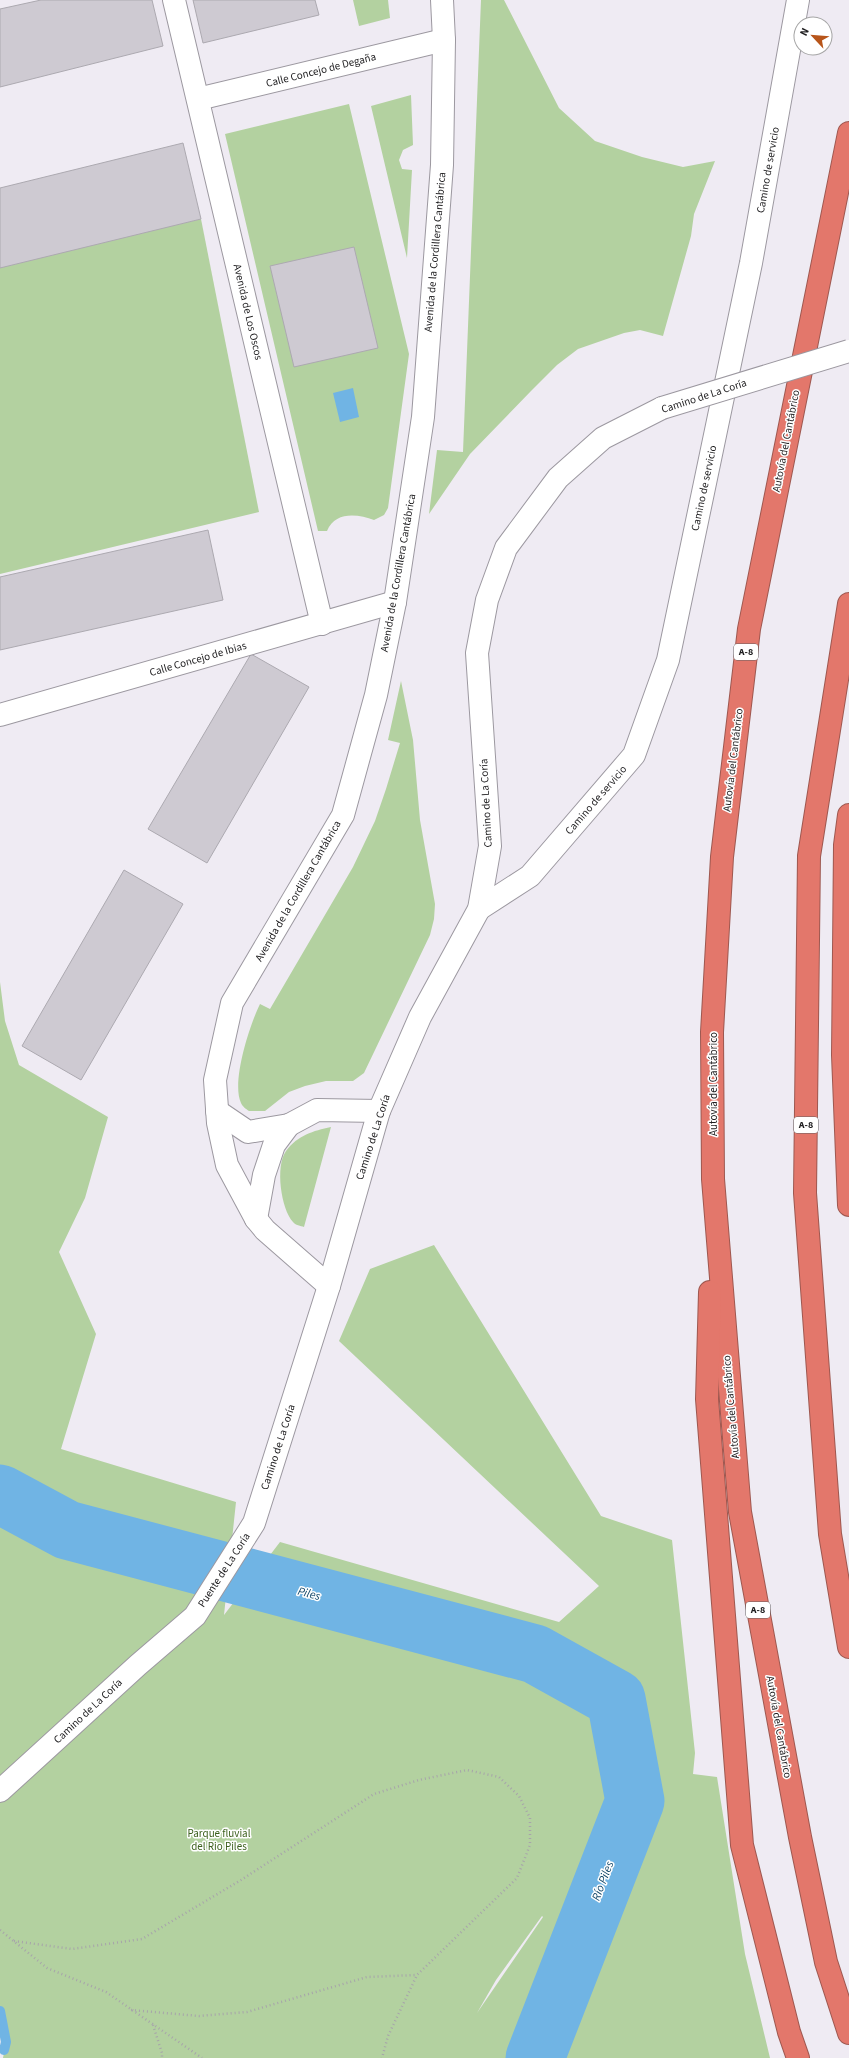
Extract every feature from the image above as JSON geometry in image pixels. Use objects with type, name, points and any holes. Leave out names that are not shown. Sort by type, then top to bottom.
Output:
[{"type":"highway","name":"Autovía del Cantábrico","points":[[849,133],[749,629],[722,857],[712,1032],[713,1179],[740,1512],[798,1829],[824,1955],[849,2033]]},
{"type":"highway","name":"A-8","points":[[849,604],[810,856],[805,1193],[830,1534],[849,1647]]},
{"type":"highway","points":[[849,815],[845,845],[844,1055],[849,1205]]},
{"type":"highway","points":[[713,1179],[707,1399],[742,1845],[789,2032],[798,2058]]},
{"type":"street","name":"Avenida de Los Oscos","points":[[174,0],[322,624]]},
{"type":"street","name":"Avenida de la Cordillera Cantábrica","points":[[329,1286],[265,1230],[256,1219],[227,1165],[218,1123],[215,1080],[232,1003],[343,815],[376,695],[395,602],[423,417],[442,165],[444,40],[442,0]]},
{"type":"street","name":"Camino de servicio","points":[[479,909],[530,876],[634,755],[669,652],[751,263],[798,0]]},
{"type":"street","name":"Calle Concejo de Degaña","points":[[198,99],[444,40]]},
{"type":"street","name":"Camino de La Coría","points":[[254,1523],[329,1286],[379,1110],[420,1017],[479,909],[490,846],[477,653],[487,600],[506,548],[558,478],[603,438],[662,408],[849,351]]},
{"type":"street","name":"Calle Concejo de Ibias","points":[[0,715],[395,602]]},
{"type":"street","points":[[217,1111],[248,1132],[289,1125],[317,1110],[379,1110]]},
{"type":"street","points":[[256,1219],[264,1175],[274,1145],[289,1125]]},
{"type":"street","name":"Puente de La Coría","points":[[195,1616],[254,1523]]},
{"type":"street","name":"Camino de La Coría","points":[[0,1791],[138,1665],[195,1616]]},
{"type":"path","points":[[14,1941],[72,1949],[142,1939],[241,1880],[374,1794],[419,1780],[467,1770],[498,1777],[519,1796],[530,1818],[530,1845],[517,1878],[417,1976],[388,2036],[382,2058]]},
{"type":"path","points":[[0,1930],[47,1968],[106,1992],[202,2058]]},
{"type":"path","points":[[131,2010],[200,2016],[247,2012],[367,1977],[417,1976]]},
{"type":"path","points":[[153,2024],[162,2053],[162,2058]]},
{"type":"green space","points":[[353,0],[388,0],[390,18],[359,26]]},
{"type":"green space","points":[[481,0],[504,0],[559,108],[595,141],[642,157],[683,167],[715,161],[694,214],[691,236],[663,336],[640,330],[624,333],[578,349],[557,365],[470,454],[429,514],[437,450],[463,452]]},
{"type":"green space","points":[[411,95],[413,145],[403,150],[399,160],[402,169],[412,170],[407,258],[371,106]]},
{"type":"green space","points":[[349,104],[409,354],[388,508],[384,515],[374,520],[361,516],[341,517],[335,520],[327,531],[318,531],[225,134]]},
{"type":"green space","points":[[201,219],[259,512],[0,574],[0,264]]},
{"type":"green space","points":[[401,681],[413,740],[420,820],[435,904],[434,919],[430,935],[364,1073],[353,1081],[326,1081],[305,1086],[289,1092],[265,1111],[249,1111],[241,1103],[238,1081],[243,1053],[251,1025],[260,1004],[270,1009],[353,867],[375,821],[400,743],[388,740]]},
{"type":"green space","name":"Parque fluvial del Rio Piles","points":[[0,982],[5,1021],[19,1065],[108,1117],[85,1198],[59,1252],[96,1334],[61,1449],[236,1502],[224,1615],[280,1542],[559,1622],[599,1586],[339,1341],[370,1269],[434,1245],[601,1516],[672,1540],[695,1753],[693,1774],[717,1777],[745,1954],[770,2058],[3,2058],[6,2042],[0,2011]],"holes":[[[542,1916],[543,1917],[477,2013],[496,1980]]]},
{"type":"green space","points":[[331,1127],[304,1227],[294,1223],[285,1208],[280,1177],[283,1158],[286,1151],[301,1137],[312,1132]]},
{"type":"water","points":[[353,388],[359,417],[340,422],[333,393]]},
{"type":"building","points":[[41,0],[152,0],[163,46],[0,87],[0,9]]},
{"type":"building","points":[[193,0],[315,0],[319,15],[203,43]]},
{"type":"building","points":[[183,143],[201,219],[0,268],[0,188]]},
{"type":"building","points":[[354,247],[378,348],[294,367],[270,266]]},
{"type":"building","points":[[208,530],[223,600],[0,650],[0,577]]},
{"type":"building","points":[[251,654],[309,687],[207,863],[148,829]]},
{"type":"building","points":[[124,870],[183,904],[81,1080],[22,1046]]},
{"type":"waterway","name":"Piles","points":[[0,1494],[67,1530],[535,1654],[616,1699],[635,1801],[535,2058]]},
{"type":"waterway","points":[[0,2011],[6,2042],[4,2050]]},
{"type":"water label","name":"Río Piles","points":[[603,1881]]}]
